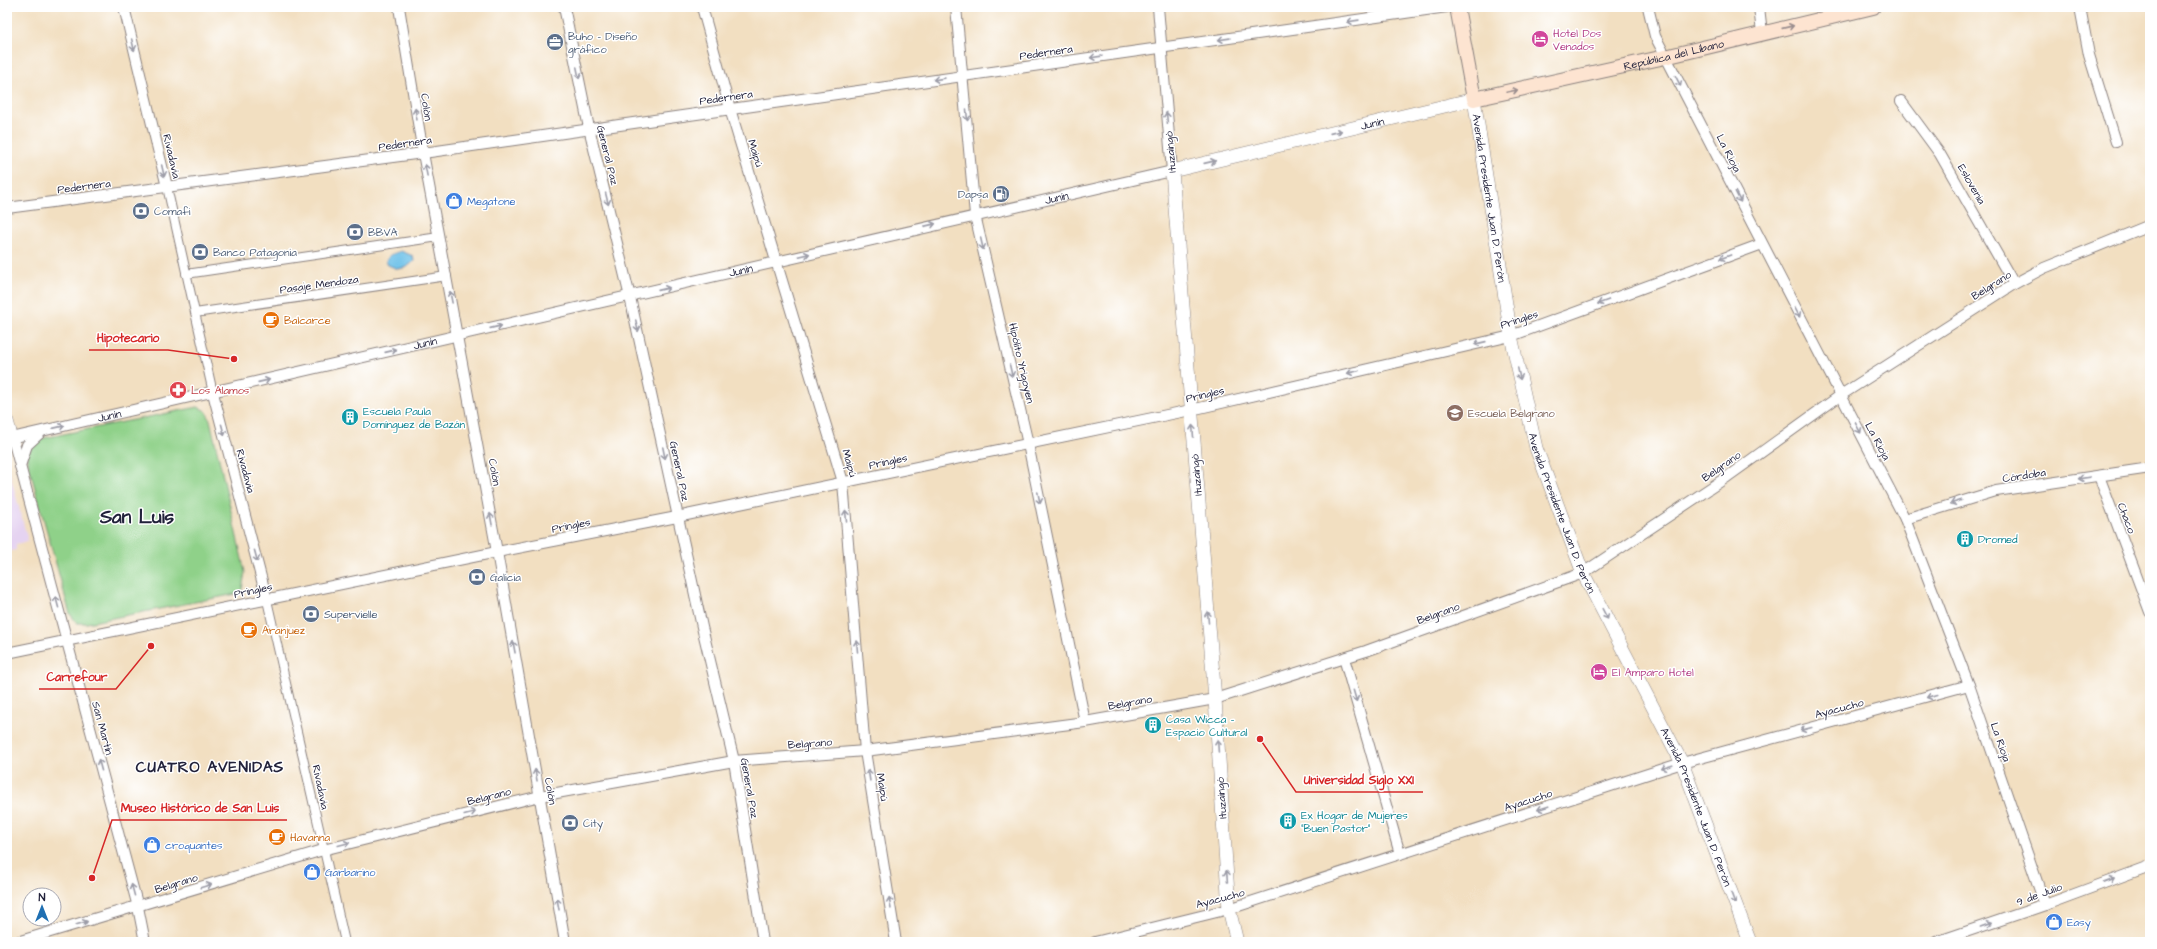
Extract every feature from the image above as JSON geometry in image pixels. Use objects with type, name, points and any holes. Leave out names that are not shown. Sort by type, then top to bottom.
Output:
[{"type":"main road","name":"Avenida Presidente Juan D. Perón","points":[[1457,7],[1474,99]]},
{"type":"main road","name":"República del Líbano","points":[[1474,99],[1665,57],[1858,9],[1873,7]]},
{"type":"street","name":"Rivadavia","points":[[124,7],[213,393],[267,600],[345,942]]},
{"type":"street","name":"Colón","points":[[399,7],[423,153],[497,552],[565,942]]},
{"type":"street","name":"General Paz","points":[[564,7],[589,128],[630,297],[677,517],[734,761],[763,942]]},
{"type":"street","name":"Maipú","points":[[702,7],[730,109],[843,482],[865,751],[896,942]]},
{"type":"street","name":"Hipólito Yrigoyen","points":[[956,7],[975,215],[1028,444],[1085,722]]},
{"type":"street","name":"Ituzaingó","points":[[1158,7],[1215,699],[1229,909],[1237,942]]},
{"type":"street","name":"Pedernera","points":[[7,208],[423,153],[589,128],[1161,49],[1447,7]]},
{"type":"street","name":"La Rioja","points":[[1648,7],[1651,28],[1665,57],[1905,519],[1969,686],[2045,905]]},
{"type":"street","points":[[1759,7],[1762,33]]},
{"type":"street","points":[[2080,7],[2089,55],[2116,142]]},
{"type":"street","name":"Junín","points":[[8,430],[44,431],[213,393],[630,297],[975,215],[1172,171],[1474,99]]},
{"type":"street","name":"Avenida Presidente Juan D. Perón","points":[[1474,99],[1511,336],[1536,448],[1583,573],[1682,762],[1750,942]]},
{"type":"street","name":"Eslovenia","points":[[1900,101],[1940,154],[2014,284]]},
{"type":"street","name":"Belgrano","points":[[18,942],[323,850],[540,796],[734,761],[865,751],[1085,722],[1215,699],[1344,658],[1583,573],[1727,477],[1841,395],[2014,284],[2044,268],[2150,225]]},
{"type":"street","points":[[186,274],[439,237]]},
{"type":"street","name":"Pringles","points":[[7,653],[497,552],[677,517],[1191,410],[1511,336],[1762,244]]},
{"type":"street","name":"Pasaje Mendoza","points":[[195,313],[447,276]]},
{"type":"street","name":"San Martín","points":[[8,430],[20,466],[67,640],[138,907],[145,942]]},
{"type":"street","points":[[20,466],[28,443],[44,431]]},
{"type":"street","name":"Córdoba","points":[[1905,519],[1996,491],[2150,468]]},
{"type":"street","name":"Chaco","points":[[2099,476],[2150,612]]},
{"type":"street","points":[[1344,658],[1400,854]]},
{"type":"street","name":"Ayacucho","points":[[1095,942],[1229,909],[1682,762],[1969,686]]},
{"type":"street","name":"9 de Julio","points":[[1936,942],[2045,905],[2150,866]]},
{"type":"shaded area","points":[[7,463],[28,541],[16,544],[16,550],[7,552]]},
{"type":"green space","points":[[198,407],[206,411],[210,420],[245,572],[242,590],[236,594],[87,623],[77,623],[70,614],[28,463],[28,451],[39,439]]},
{"type":"water","points":[[401,251],[413,256],[414,261],[407,267],[398,269],[388,265],[386,261],[390,255]]},
{"type":"place","name":"Hotel Dos Venados","points":[[1540,39]]},
{"type":"place","name":"Buho - Diseño gráfico","points":[[555,42]]},
{"type":"place","name":"Dapsa","points":[[1001,194]]},
{"type":"place","name":"Megatone","points":[[454,201]]},
{"type":"place","name":"Comafi","points":[[141,211]]},
{"type":"place","name":"BBVA","points":[[355,232]]},
{"type":"place","name":"Banco Patagonia","points":[[200,252]]},
{"type":"place","name":"Balcarce","points":[[271,320]]},
{"type":"place","name":"Hipotecario","points":[[234,359]]},
{"type":"place","name":"Los Alamos","points":[[178,390]]},
{"type":"place","name":"Escuela Belgrano","points":[[1455,413]]},
{"type":"place","name":"Escuela Paula Domínguez de Bazán","points":[[350,417]]},
{"type":"place","name":"Dromed","points":[[1965,539]]},
{"type":"place","name":"Galicia","points":[[477,577]]},
{"type":"place","name":"Supervielle","points":[[311,614]]},
{"type":"place","name":"Aranjuez","points":[[249,630]]},
{"type":"place","name":"Carrefour","points":[[151,646]]},
{"type":"place","name":"El Amparo Hotel","points":[[1599,672]]},
{"type":"place","name":"Casa Wicca - Espacio Cultural","points":[[1153,725]]},
{"type":"place","name":"Universidad Siglo XXI","points":[[1260,739]]},
{"type":"place","name":"Ex Hogar de Mujeres \"Buen Pastor\"","points":[[1288,821]]},
{"type":"place","name":"City","points":[[570,823]]},
{"type":"place","name":"Havanna","points":[[277,837]]},
{"type":"place","name":"croquantes","points":[[152,845]]},
{"type":"place","name":"Garbarino","points":[[312,872]]},
{"type":"place","name":"Museo Histórico de San Luis","points":[[92,878]]},
{"type":"place","name":"Easy","points":[[2054,922]]},
{"type":"district","name":"San Luis","points":[[137,516]]},
{"type":"district","name":"CUATRO AVENIDAS","points":[[210,767]]}]
